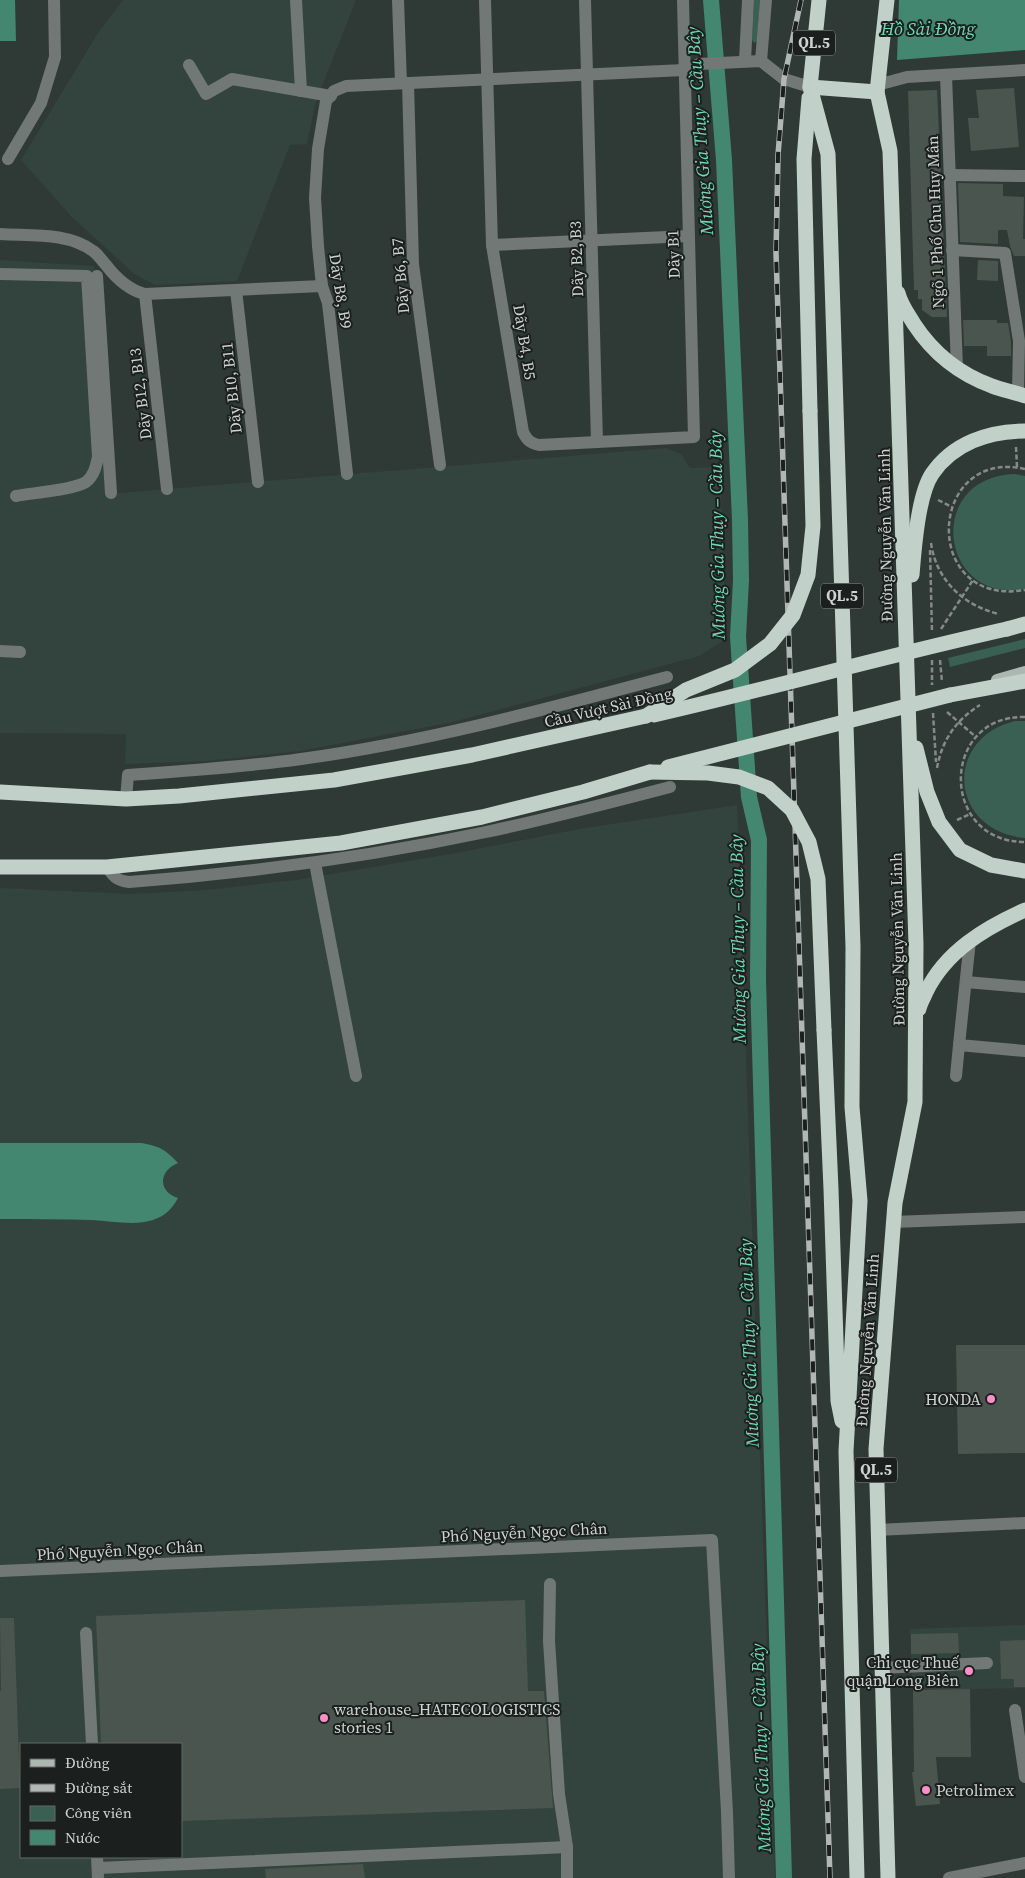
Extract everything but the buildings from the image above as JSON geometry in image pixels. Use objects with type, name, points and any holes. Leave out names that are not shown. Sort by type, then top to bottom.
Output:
[{"type":"highway","name":"Đường Nguyễn Văn Linh","points":[[819,0],[810,87],[828,154],[853,937],[852,1107],[860,1201],[846,1451],[857,1878]]},
{"type":"highway","name":"Đường Nguyễn Văn Linh","points":[[887,0],[876,92],[890,151],[916,944],[915,1102],[894,1203],[876,1449],[888,1878]]},
{"type":"highway","points":[[646,716],[686,690],[734,670],[770,644],[793,615],[808,575],[813,526],[804,159],[810,87],[876,92]]},
{"type":"highway","points":[[895,280],[900,302],[936,353],[957,368],[991,385],[1021,395]]},
{"type":"highway","points":[[905,643],[916,531],[923,499],[931,475],[949,454],[973,440],[999,432],[1025,431]]},
{"type":"highway","name":"Cầu Vượt Sài Đồng","points":[[0,792],[126,799],[334,780],[472,755],[764,690],[939,644],[1006,622],[1025,625]]},
{"type":"highway","points":[[0,867],[107,867],[341,843],[482,817],[950,695],[1025,681]]},
{"type":"highway","points":[[909,715],[927,792],[939,822],[960,850],[992,865],[1025,870]]},
{"type":"highway","points":[[650,772],[708,773],[739,777],[768,788],[792,810],[809,842],[818,879],[838,1401],[846,1451]]},
{"type":"highway","points":[[915,1066],[920,1006],[933,978],[953,955],[970,940],[983,931],[1021,914]]},
{"type":"main road","points":[[950,695],[1025,672]]},
{"type":"street","points":[[8,159],[41,103],[55,57],[54,0]]},
{"type":"street","points":[[296,0],[300,91]]},
{"type":"street","name":"Dãy B6, B7","points":[[398,0],[413,264],[440,465]]},
{"type":"street","name":"Dãy B4, B5","points":[[485,0],[492,245],[523,432],[526,439],[532,444],[539,445],[694,438]]},
{"type":"street","name":"Dãy B2, B3","points":[[585,0],[597,442]]},
{"type":"street","name":"Dãy B1","points":[[683,0],[694,438]]},
{"type":"street","points":[[740,62],[748,0]]},
{"type":"street","points":[[761,61],[766,0]]},
{"type":"street","points":[[189,65],[206,94],[232,79],[331,96],[334,91],[346,86],[684,70],[699,64],[761,61],[784,79],[810,87]]},
{"type":"street","points":[[876,92],[881,84],[907,77],[1025,70]]},
{"type":"street","name":"Ngõ 1 Phố Chu Huy Mân","points":[[946,75],[957,368]]},
{"type":"street","name":"Dãy B8, B9","points":[[331,96],[326,101],[323,112],[318,148],[315,198],[322,286],[328,303],[347,474]]},
{"type":"street","points":[[951,175],[1025,176]]},
{"type":"street","points":[[0,234],[56,238],[78,242],[94,252],[116,276],[135,291],[145,294],[322,286]]},
{"type":"street","points":[[492,245],[689,236]]},
{"type":"street","points":[[952,250],[1005,253],[1019,341],[1021,395]]},
{"type":"street","points":[[0,274],[116,276]]},
{"type":"street","points":[[92,276],[111,493]]},
{"type":"street","points":[[16,496],[75,486],[86,482],[95,471],[98,457],[92,276]]},
{"type":"street","name":"Dãy B10, B11","points":[[236,290],[258,482]]},
{"type":"street","name":"Dãy B12, B13","points":[[145,294],[167,489]]},
{"type":"street","points":[[0,651],[20,652]]},
{"type":"street","points":[[126,799],[128,775],[245,766],[303,759],[392,743],[541,710],[667,677]]},
{"type":"street","points":[[107,867],[114,877],[121,882],[129,882],[234,874],[315,863],[488,832],[670,787]]},
{"type":"street","points":[[315,863],[356,1076]]},
{"type":"street","points":[[956,1076],[970,940]]},
{"type":"street","points":[[966,982],[1025,988]]},
{"type":"street","points":[[959,1045],[1025,1051]]},
{"type":"street","points":[[893,1222],[1025,1217]]},
{"type":"street","points":[[877,1530],[1025,1523]]},
{"type":"street","name":"Phố Nguyễn Ngọc Chân","points":[[0,1572],[712,1540],[729,1878]]},
{"type":"street","points":[[550,1584],[549,1641],[559,1794],[567,1847],[567,1878]]},
{"type":"street","points":[[86,1633],[92,1743]]},
{"type":"street","points":[[882,1668],[987,1663]]},
{"type":"street","points":[[1015,1710],[1025,1777]]},
{"type":"street","points":[[98,1868],[567,1847]]},
{"type":"street","points":[[949,1878],[1025,1863]]},
{"type":"path","points":[[1008,447],[1023,447]]},
{"type":"path","points":[[1016,447],[1017,467]]},
{"type":"path","points":[[1025,469],[1017,467],[993,469],[982,473],[964,487],[948,518],[949,542],[952,553],[965,572],[983,586],[994,590],[1004,592],[1025,590]]},
{"type":"path","points":[[938,496],[936,500],[952,507]]},
{"type":"path","points":[[931,542],[936,563],[951,587],[972,604],[1006,622]]},
{"type":"path","points":[[936,776],[939,756],[944,744],[958,723],[983,704]]},
{"type":"path","points":[[1025,717],[1005,719],[994,723],[976,737],[963,757],[960,780],[963,798],[970,814],[985,830],[1006,840],[1025,842]]},
{"type":"path","points":[[958,723],[976,737]]},
{"type":"path","points":[[956,821],[970,814]]},
{"type":"shaded area","points":[[123,0],[356,0],[315,104],[307,144],[290,145],[237,281],[155,285],[133,273],[71,216],[21,160],[98,33]]},
{"type":"shaded area","points":[[0,260],[94,266],[109,494],[666,448],[681,454],[690,468],[720,467],[726,639],[699,656],[453,722],[300,751],[206,761],[125,764],[126,734],[0,733]]},
{"type":"shaded area","points":[[737,805],[775,1878],[0,1878],[0,888],[131,894],[205,890],[296,880],[462,852],[579,829]]},
{"type":"shaded area","name":"Chi cục Thuế quận Long Biên","points":[[1025,1625],[1025,1688],[913,1690],[910,1629]]},
{"type":"green space","points":[[754,0],[760,0],[757,41],[754,43],[752,40]]},
{"type":"green space","points":[[1015,474],[1025,476],[1025,589],[996,589],[975,578],[960,560],[954,539],[955,516],[966,495],[986,480]]},
{"type":"green space","points":[[1025,639],[1025,648],[950,667],[948,658]]},
{"type":"green space","points":[[1015,721],[1025,721],[1025,838],[999,832],[981,819],[969,803],[964,784],[966,764],[975,746],[991,731]]},
{"type":"water","points":[[0,0],[15,0],[16,41],[0,41]]},
{"type":"water","name":"Hồ Sài Đồng","points":[[899,0],[1025,0],[1025,50],[897,60]]},
{"type":"water","points":[[0,1143],[141,1143],[153,1145],[165,1151],[178,1163],[167,1171],[163,1181],[167,1191],[178,1198],[171,1209],[165,1214],[153,1220],[139,1223],[92,1220],[0,1219]]},
{"type":"waterway","name":"Mương Gia Thụy – Cầu Bây","points":[[711,0],[724,160],[740,520],[741,580],[738,637],[749,797],[759,840],[758,980],[784,1878]]},
{"type":"railway","points":[[801,0],[784,79],[778,155],[776,253],[830,1878]]},
{"type":"place","name":"HONDA","points":[[991,1399]]},
{"type":"place","name":"Chi cục Thuế quận Long Biên","points":[[969,1671]]},
{"type":"place","name":"warehouse_HATECOLOGISTICS stories 1","points":[[324,1718]]},
{"type":"place","name":"Petrolimex","points":[[926,1790]]}]
